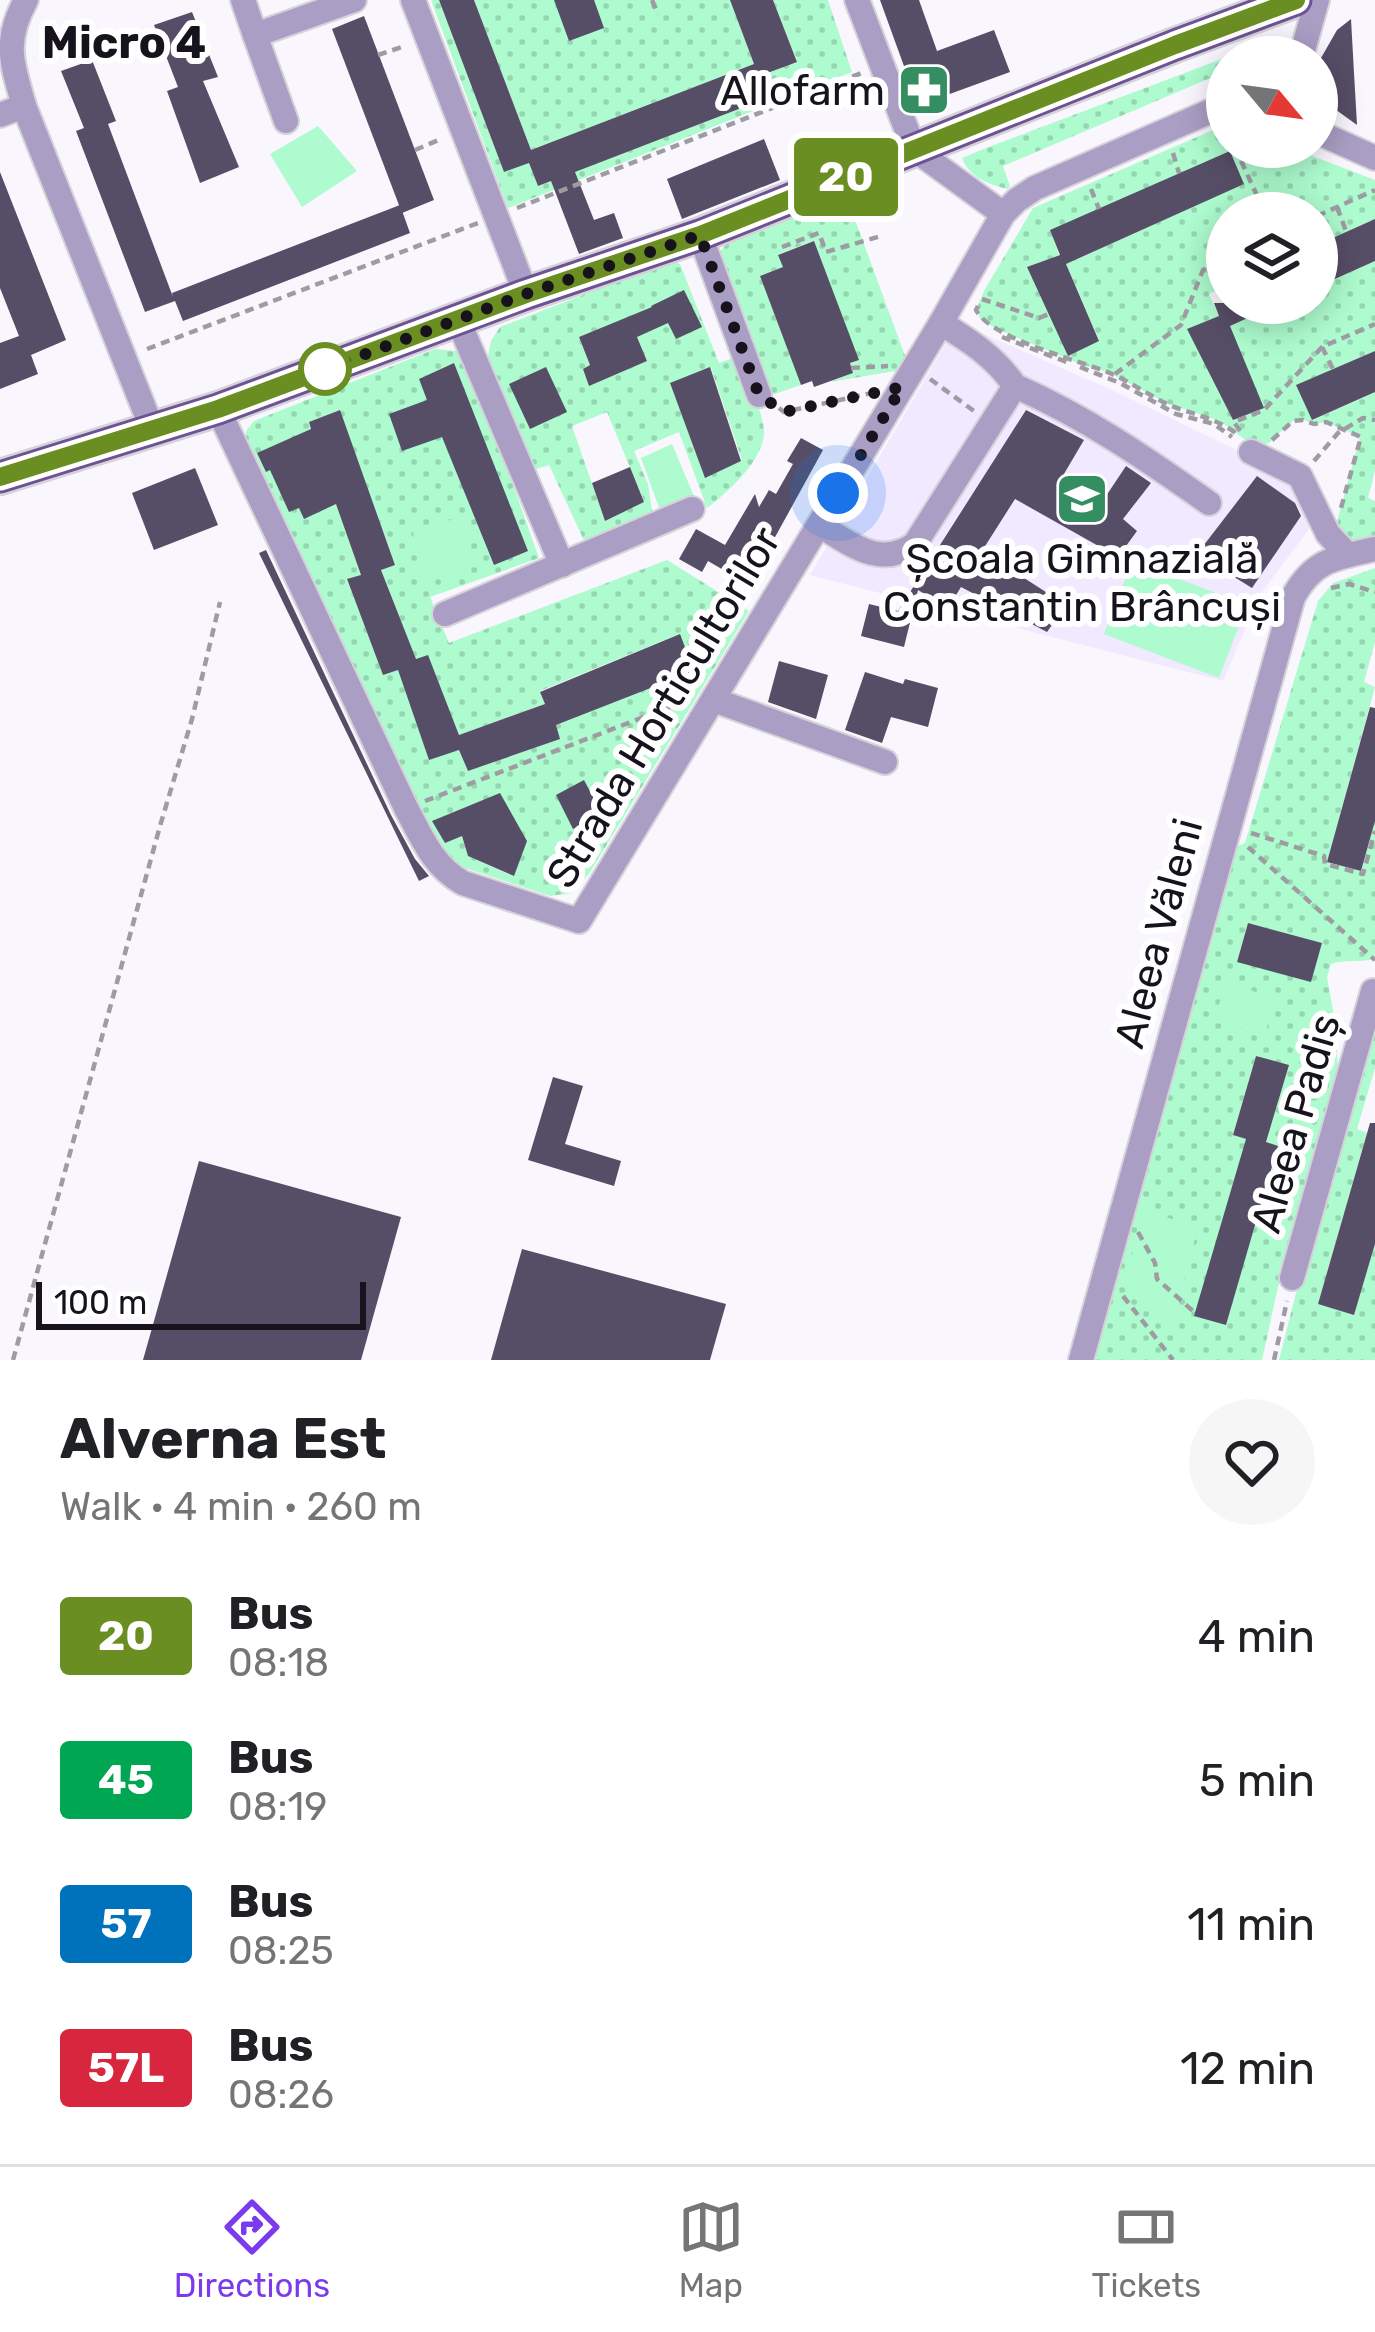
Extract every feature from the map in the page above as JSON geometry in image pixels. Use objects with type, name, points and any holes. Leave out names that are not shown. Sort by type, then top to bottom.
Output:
[{"type":"main road","points":[[0,477],[218,409],[700,235],[1284,5]]},
{"type":"street","points":[[26,0],[13,23],[10,43],[12,110],[153,431]]},
{"type":"street","points":[[243,0],[286,121]]},
{"type":"street","points":[[255,35],[354,0]]},
{"type":"street","points":[[413,0],[526,294]]},
{"type":"street","points":[[856,0],[914,149],[1003,214]]},
{"type":"street","points":[[1304,36],[1317,0]]},
{"type":"street","points":[[1284,5],[1293,36]]},
{"type":"street","name":"Strada Horticultorilor","points":[[218,409],[435,862],[463,883],[579,921],[1003,214],[1035,188],[1206,113]]},
{"type":"street","points":[[1338,141],[1375,158]]},
{"type":"street","points":[[700,235],[759,395]]},
{"type":"street","points":[[944,318],[983,349],[1016,386],[1070,411],[1209,503]]},
{"type":"street","points":[[458,320],[562,565]]},
{"type":"street","points":[[819,525],[861,550],[902,554],[915,544],[1016,386]]},
{"type":"street","points":[[1253,444],[1300,476],[1328,534],[1348,555]]},
{"type":"street","points":[[445,614],[692,509]]},
{"type":"street","points":[[1302,581],[1324,562],[1375,550]]},
{"type":"street","name":"Aleea Văleni","points":[[1081,1360],[1227,827],[1293,597],[1302,581]]},
{"type":"street","points":[[718,693],[885,762]]},
{"type":"street","name":"Aleea Padiș","points":[[1292,1278],[1375,992]]},
{"type":"path","points":[[652,0],[658,14]]},
{"type":"path","points":[[378,55],[427,38]]},
{"type":"path","points":[[415,150],[463,130]]},
{"type":"path","points":[[1338,207],[1375,190]]},
{"type":"path","points":[[1338,210],[1346,231]]},
{"type":"path","points":[[784,252],[782,247],[819,233],[826,252],[881,236]]},
{"type":"path","points":[[1113,377],[1181,325],[1206,268]]},
{"type":"path","points":[[1049,314],[1039,317],[982,294],[976,310],[982,320],[1166,403],[1220,421],[1253,444]]},
{"type":"path","points":[[944,318],[1113,377],[1176,414],[1214,424],[1253,444]]},
{"type":"path","points":[[1253,444],[1234,422],[1264,410],[1322,347],[1375,325]]},
{"type":"path","points":[[1322,347],[1333,369]]},
{"type":"path","points":[[851,368],[925,376],[992,424]]},
{"type":"path","points":[[759,395],[784,412],[908,376]]},
{"type":"path","points":[[1300,476],[1338,433],[1363,418],[1375,420]]},
{"type":"path","points":[[1253,444],[1303,420],[1326,422],[1361,437],[1338,518]]},
{"type":"path","points":[[1302,581],[1329,588],[1349,584],[1375,592]]},
{"type":"path","points":[[13,1360],[192,719],[220,602]]},
{"type":"path","points":[[406,808],[718,693]]},
{"type":"path","points":[[1227,827],[1324,856],[1325,864],[1363,874],[1375,831]]},
{"type":"path","points":[[1227,827],[1375,960]]},
{"type":"path","points":[[1120,1220],[1135,1224],[1155,1263],[1157,1279],[1193,1311]]},
{"type":"path","points":[[1105,1273],[1173,1360]]},
{"type":"path","points":[[1274,1360],[1292,1278]]},
{"type":"shaded area","name":"Școala Gimnazială Constantin Brâncuși","points":[[958,323],[1112,390],[1303,482],[1319,516],[1259,596],[1223,681],[810,575]]},
{"type":"green space","points":[[431,0],[439,0],[504,171],[529,163],[538,186],[769,97],[762,75],[797,61],[773,0],[828,0],[852,72],[508,208]]},
{"type":"green space","points":[[474,0],[730,0],[754,64],[531,150]]},
{"type":"green space","points":[[1206,65],[1206,80],[1003,166],[1007,189],[986,182],[965,165],[962,158]]},
{"type":"green space","points":[[318,126],[357,171],[302,207],[270,154]]},
{"type":"green space","points":[[1206,133],[1206,163],[1051,230],[1059,255],[1028,268],[1069,355],[1099,340],[1066,264],[1206,201],[1206,321],[1188,329],[1233,419],[1230,326],[1338,324],[1338,278],[1375,261],[1375,351],[1297,385],[1313,420],[1375,392],[1375,471],[1368,498],[1375,501],[1375,545],[1361,548],[1336,534],[1360,437],[1326,422],[1303,420],[1293,421],[1269,443],[1247,441],[1220,421],[1166,403],[1110,373],[981,320],[976,310],[1033,208]]},
{"type":"green space","points":[[1338,166],[1375,180],[1375,219],[1338,236],[1338,192],[1225,192],[1243,184],[1237,168]]},
{"type":"green space","points":[[847,198],[907,361],[901,370],[830,382],[853,373],[850,363],[858,360],[813,241],[779,254],[783,267],[760,276],[801,385],[769,396],[716,257],[730,239]]},
{"type":"green space","points":[[671,261],[680,264],[719,363],[736,357],[753,393],[764,431],[758,453],[735,484],[707,508],[679,432],[634,451],[648,484],[653,517],[588,549],[549,465],[533,470],[487,361],[500,327]],"holes":[[[629,318],[647,361],[589,385],[583,369],[590,365],[579,337]],[[711,368],[742,460],[706,477],[670,384]],[[607,412],[644,501],[605,521],[572,426]]]},
{"type":"green space","points":[[435,349],[456,351],[470,364],[539,558],[430,597],[449,643],[667,560],[749,611],[589,874],[571,893],[550,896],[465,868],[442,854],[245,448],[246,431],[254,421]],"holes":[[[453,364],[527,551],[495,564],[419,379]],[[339,410],[395,564],[381,570],[416,659],[428,656],[459,735],[545,704],[540,691],[679,634],[694,670],[556,725],[559,739],[468,771],[459,750],[429,759],[398,670],[383,674],[347,580],[361,575],[309,423]],[[500,794],[514,819],[495,826],[527,840],[513,876],[468,856],[462,836],[438,819]]]},
{"type":"green space","points":[[672,444],[694,496],[661,513],[641,458]]},
{"type":"green space","points":[[459,518],[477,564],[426,583],[412,529]]},
{"type":"green space","points":[[1132,561],[1247,605],[1219,678],[1104,634]]},
{"type":"green space","points":[[1375,568],[1375,642],[1364,682],[1375,687],[1327,862],[1361,871],[1375,821],[1375,953],[1373,959],[1331,964],[1327,977],[1339,1080],[1278,1287],[1262,1360],[1088,1360],[1234,847],[1245,843],[1318,601],[1333,583]],"holes":[[[1248,923],[1321,943],[1322,944],[1237,961]],[[1256,1056],[1288,1066],[1266,1142],[1278,1147],[1226,1324],[1246,1139],[1233,1135]]]},
{"type":"green space","points":[[1225,983],[1276,998],[1265,1034],[1214,1022]]},
{"type":"green space","points":[[1375,1021],[1375,1068],[1357,1129],[1367,1133],[1318,1304],[1354,1314],[1375,1244],[1375,1360],[1279,1360],[1329,1163]]},
{"type":"green space","points":[[1143,1210],[1198,1227],[1170,1335],[1124,1286]]},
{"type":"building","points":[[439,0],[474,0],[531,150],[754,64],[730,0],[773,0],[797,62],[762,75],[770,97],[575,172],[594,220],[614,213],[623,238],[579,254],[551,181],[538,186],[529,163],[504,172]]},
{"type":"building","points":[[554,0],[594,0],[604,28],[569,41]]},
{"type":"building","points":[[880,0],[919,0],[937,51],[994,30],[1010,72],[936,99],[913,91]]},
{"type":"building","points":[[192,12],[218,77],[203,81],[239,167],[200,183],[167,91],[178,87],[154,25]]},
{"type":"building","points":[[364,16],[434,200],[402,213],[332,29]]},
{"type":"building","points":[[1351,19],[1357,125],[1338,111],[1337,30]]},
{"type":"building","points":[[92,60],[116,121],[108,124],[173,297],[172,293],[400,205],[410,233],[183,321],[175,301],[145,312],[76,131],[84,128],[61,71]]},
{"type":"building","points":[[764,139],[780,180],[682,219],[667,179]]},
{"type":"building","points":[[1206,162],[1206,168],[1237,168],[1244,184],[1226,192],[1206,192],[1206,201],[1066,264],[1099,341],[1068,356],[1027,267],[1060,255],[1050,230]]},
{"type":"building","points":[[0,172],[66,340],[31,355],[38,374],[0,389],[0,343],[19,336],[0,288]]},
{"type":"building","points":[[1375,219],[1375,261],[1338,278],[1338,236]]},
{"type":"building","points":[[814,241],[859,360],[850,363],[853,373],[814,387],[812,381],[801,385],[760,276],[783,267],[778,255]]},
{"type":"building","points":[[684,290],[702,327],[676,339],[668,323],[637,337],[647,361],[589,386],[583,369],[590,365],[579,337]]},
{"type":"building","points":[[1206,321],[1234,324],[1230,326],[1264,408],[1233,420],[1187,329]]},
{"type":"building","points":[[1375,351],[1375,392],[1312,420],[1296,385]]},
{"type":"building","points":[[454,363],[528,551],[494,565],[442,437],[402,451],[389,414],[427,400],[419,379]]},
{"type":"building","points":[[546,367],[567,412],[530,429],[509,384]]},
{"type":"building","points":[[710,367],[741,461],[705,478],[670,383]]},
{"type":"building","points":[[340,410],[395,565],[381,570],[416,659],[428,655],[459,735],[545,704],[540,692],[680,634],[694,671],[556,725],[560,739],[468,771],[459,750],[429,760],[398,670],[383,675],[347,579],[361,575],[336,504],[304,519],[299,508],[289,512],[257,453],[311,429],[309,422]]},
{"type":"building","points":[[1026,410],[1084,440],[1058,484],[1100,505],[1126,466],[1151,483],[1123,519],[1137,531],[1118,557],[1015,499],[982,551],[1066,605],[1047,632],[961,587],[948,608],[918,590],[904,647],[861,636],[869,604],[898,611]]},
{"type":"building","points":[[801,438],[823,450],[774,539],[769,536],[744,582],[708,561],[702,572],[679,559],[696,529],[725,545],[755,494],[759,507],[769,490],[776,494]]},
{"type":"building","points":[[630,467],[644,502],[605,521],[592,483]]},
{"type":"building","points":[[195,468],[218,525],[154,550],[132,493]]},
{"type":"building","points":[[1257,476],[1295,503],[1301,516],[1252,588],[1197,554]]},
{"type":"building","points":[[266,550],[391,815],[429,876],[419,881],[259,553]]},
{"type":"building","points":[[779,661],[828,675],[816,719],[768,702]]},
{"type":"building","points":[[865,672],[938,688],[928,727],[891,717],[882,743],[845,730]]},
{"type":"building","points":[[1370,707],[1375,708],[1375,821],[1361,871],[1327,862]]},
{"type":"building","points":[[584,780],[602,814],[573,829],[556,795]]},
{"type":"building","points":[[500,793],[527,841],[514,876],[468,856],[462,836],[445,843],[432,821]]},
{"type":"building","points":[[1248,923],[1322,943],[1311,982],[1237,962]]},
{"type":"building","points":[[1256,1056],[1289,1065],[1266,1142],[1278,1146],[1226,1325],[1194,1316],[1246,1139],[1233,1135]]},
{"type":"building","points":[[553,1077],[583,1086],[565,1144],[621,1161],[614,1186],[528,1160]]},
{"type":"building","points":[[1370,1123],[1375,1123],[1375,1244],[1354,1315],[1318,1304]]},
{"type":"building","points":[[199,1161],[401,1217],[361,1360],[143,1360]]},
{"type":"building","points":[[522,1249],[726,1304],[710,1360],[491,1360]]},
{"type":"bus line","name":"20","points":[[0,477],[218,409],[700,235],[1296,0]]},
{"type":"place","name":"Allofarm","points":[[924,90]]},
{"type":"place","name":"Școala Gimnazială Constantin Brâncuși","points":[[1082,499]]},
{"type":"district","name":"Micro 4","points":[[124,42]]},
{"type":"route","points":[[325,369],[700,235],[759,395],[784,412],[902,387],[838,493]]}]
